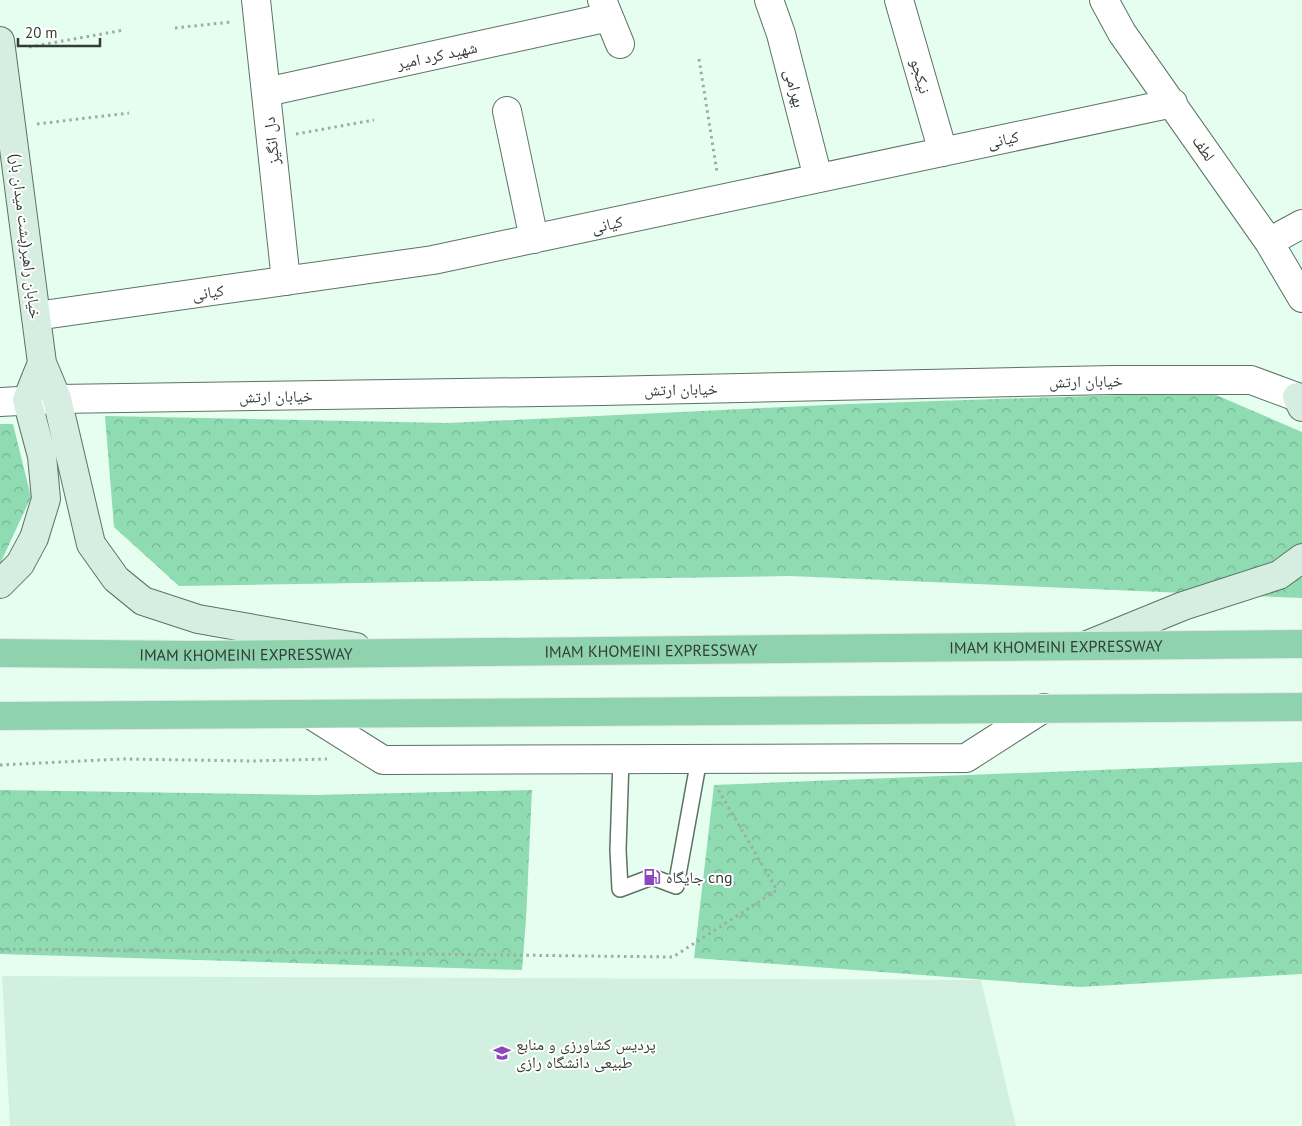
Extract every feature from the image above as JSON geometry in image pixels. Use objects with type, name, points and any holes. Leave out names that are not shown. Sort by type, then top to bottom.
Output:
[{"type":"highway","name":"IMAM KHOMEINI EXPRESSWAY","points":[[0,653],[193,655],[1302,644]]},
{"type":"highway","points":[[0,716],[313,716],[1302,707]]},
{"type":"main road","name":"خیابان راهبر(پشت میدان بار)","points":[[1,46],[42,363],[57,399],[91,544],[116,579],[143,601],[198,619],[387,652]]},
{"type":"main road","points":[[0,584],[20,564],[34,538],[46,499],[42,456],[28,400],[42,363]]},
{"type":"main road","points":[[1082,647],[1183,606],[1279,575],[1302,558]]},
{"type":"street","name":"بهرامی","points":[[768,0],[781,34],[818,178]]},
{"type":"street","name":"نیکجو","points":[[899,0],[942,152]]},
{"type":"street","name":"لطف","points":[[1104,0],[1122,33],[1269,242],[1302,298]]},
{"type":"street","points":[[606,8],[620,44]]},
{"type":"street","name":"شهید کرد امیر","points":[[266,92],[606,8]]},
{"type":"street","name":"دل انگیز","points":[[257,9],[286,281]]},
{"type":"street","name":"کیانی","points":[[36,316],[433,260],[1173,103]]},
{"type":"street","points":[[507,111],[534,239]]},
{"type":"street","points":[[1269,242],[1302,224]]},
{"type":"street","name":"خیابان ارتش","points":[[0,402],[57,399],[592,391],[1103,380],[1251,380],[1300,401]]},
{"type":"street","points":[[313,716],[383,760],[966,758],[1044,708]]},
{"type":"lane","points":[[620,759],[618,850],[620,889],[652,877],[676,886],[699,759]]},
{"type":"path","points":[[175,28],[257,9]]},
{"type":"path","points":[[1,46],[124,30]]},
{"type":"path","points":[[699,58],[721,199]]},
{"type":"path","points":[[12,127],[129,113]]},
{"type":"path","points":[[271,138],[374,120]]},
{"type":"path","points":[[0,765],[122,759],[252,761],[336,759]]},
{"type":"path","points":[[0,949],[674,957],[777,890],[699,759]]},
{"type":"shaded area","name":"پردیس کشاورزی و منابع طبیعی دانشگاه رازی","points":[[2,976],[981,980],[1016,1126],[10,1126]]},
{"type":"green space","points":[[1209,392],[1302,432],[1302,598],[790,576],[179,586],[114,527],[105,416],[448,423],[848,404]]},
{"type":"green space","points":[[0,424],[13,424],[31,497],[0,564]]},
{"type":"green space","points":[[1302,762],[1302,974],[1080,987],[694,958],[714,785]]},
{"type":"green space","points":[[0,790],[314,795],[532,790],[522,970],[0,954]]},
{"type":"place","name":"جایگاه cng","points":[[652,877]]},
{"type":"place","name":"پردیس کشاورزی و منابع طبیعی دانشگاه رازی","points":[[502,1053]]}]
